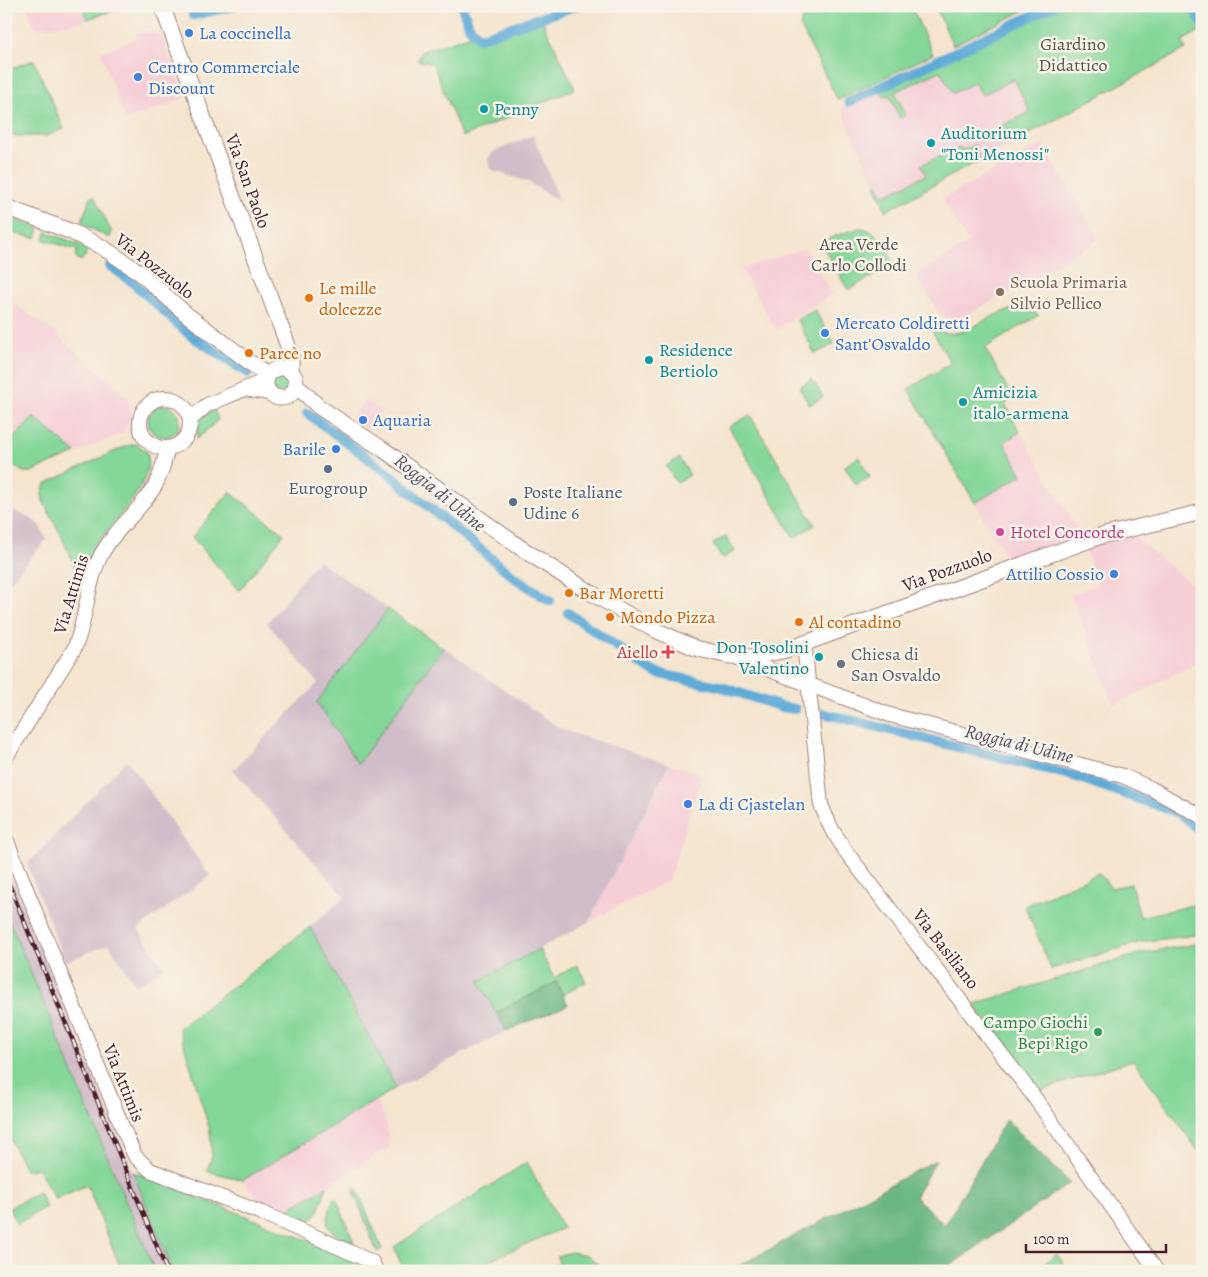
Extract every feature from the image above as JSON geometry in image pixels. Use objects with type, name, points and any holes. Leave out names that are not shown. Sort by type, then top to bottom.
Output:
[{"type":"main road","name":"Via San Paolo","points":[[162,6],[291,354],[291,385]]},
{"type":"main road","name":"Via Pozzuolo","points":[[6,207],[72,232],[102,247],[139,272],[186,314],[261,371],[267,384]]},
{"type":"main road","points":[[282,367],[291,385],[275,397],[267,384],[275,368],[282,367]]},
{"type":"main road","name":"Via Pozzuolo","points":[[291,385],[319,407],[384,450],[521,548],[583,588],[680,642],[706,651],[736,657],[766,655],[804,644],[1101,536],[1202,512]]},
{"type":"street","points":[[207,405],[182,404],[170,398],[151,402],[143,410],[140,422],[142,432],[147,440],[163,447],[178,444],[186,436],[190,420],[207,405],[244,389],[267,384]]},
{"type":"street","points":[[182,404],[190,420]]},
{"type":"street","name":"Via Attimis","points":[[6,757],[74,649],[79,637],[89,589],[100,558],[116,532],[152,491],[161,472],[163,447]]},
{"type":"street","name":"Via Basiliano","points":[[804,644],[821,805],[831,828],[872,887],[939,970],[1032,1094],[1157,1271]]},
{"type":"street","name":"Via Pozzuolo","points":[[736,657],[890,715],[1123,776],[1160,793],[1202,817]]},
{"type":"street","name":"Via Attimis","points":[[6,839],[135,1156],[146,1167],[156,1173],[262,1213],[372,1262],[376,1271]]},
{"type":"shaded area","points":[[26,6],[134,6],[77,23],[36,28]]},
{"type":"shaded area","points":[[1007,29],[1051,123],[886,211],[841,108]]},
{"type":"shaded area","points":[[137,32],[160,33],[185,98],[125,121],[101,52],[137,38]]},
{"type":"shaded area","points":[[533,135],[560,202],[528,182],[494,171],[489,167],[488,159],[493,152]]},
{"type":"shaded area","points":[[1043,144],[1099,239],[1032,280],[959,319],[945,317],[940,314],[916,275],[969,243],[942,199]]},
{"type":"shaded area","points":[[805,248],[832,294],[776,329],[741,269]]},
{"type":"shaded area","points":[[6,298],[53,331],[128,398],[132,415],[123,433],[76,453],[34,417],[6,446]]},
{"type":"shaded area","points":[[365,400],[381,411],[368,430],[352,419]]},
{"type":"shaded area","points":[[1020,432],[1080,534],[1008,560],[975,503],[1022,475],[1004,442]]},
{"type":"shaded area","points":[[6,508],[29,517],[38,524],[47,539],[6,586]]},
{"type":"shaded area","points":[[1131,534],[1202,593],[1202,660],[1114,705],[1071,595],[1098,584],[1084,547]]},
{"type":"shaded area","points":[[318,560],[555,725],[566,731],[669,764],[589,922],[479,981],[506,1031],[396,1088],[310,927],[345,897],[233,770],[318,683],[267,623]]},
{"type":"shaded area","points":[[127,760],[210,876],[138,929],[164,967],[136,986],[109,944],[65,962],[27,864]]},
{"type":"shaded area","points":[[669,764],[702,774],[669,880],[589,922]]},
{"type":"shaded area","points":[[6,863],[173,1271],[155,1271],[6,913]]},
{"type":"shaded area","points":[[376,1100],[386,1121],[390,1147],[279,1215],[266,1210],[243,1180]]},
{"type":"green space","points":[[83,6],[129,6],[87,19]]},
{"type":"green space","points":[[832,6],[911,6],[933,54],[838,100],[800,26],[802,20]]},
{"type":"green space","points":[[935,6],[1020,6],[1023,11],[953,45]]},
{"type":"green space","name":"Giardino Didattico","points":[[1056,6],[1191,6],[1202,30],[1182,41],[1186,49],[1014,142],[1008,130],[998,135],[995,129],[1030,112],[1014,79],[982,95],[975,83],[953,93],[940,71],[895,92],[906,115],[900,118],[889,95],[883,97],[879,90]]},
{"type":"green space","points":[[542,20],[575,89],[462,137],[433,64],[418,60],[422,51],[472,35],[478,41]]},
{"type":"green space","points":[[34,60],[64,129],[46,136],[7,136],[6,70]]},
{"type":"green space","points":[[974,145],[980,160],[886,211],[875,185],[878,183],[883,196],[926,175],[921,165],[960,147],[962,150]]},
{"type":"green space","points":[[94,196],[111,231],[109,238],[85,225],[82,221],[90,198]]},
{"type":"green space","points":[[6,217],[39,228],[36,238],[6,232]]},
{"type":"green space","name":"Area Verde Carlo Collodi","points":[[859,228],[866,229],[877,235],[894,264],[848,290],[825,250],[829,238]]},
{"type":"green space","points":[[46,232],[83,246],[86,250],[86,255],[81,261],[75,257],[77,250],[44,240]]},
{"type":"green space","points":[[1015,309],[1028,310],[1039,315],[985,348],[1013,399],[1005,404],[1020,432],[1004,442],[1022,475],[975,503],[908,389],[951,363],[931,329],[944,333],[964,331],[993,316]]},
{"type":"green space","points":[[815,310],[834,344],[815,354],[797,320]]},
{"type":"green space","points":[[281,373],[288,376],[291,383],[288,390],[281,393],[274,390],[271,383],[274,376]]},
{"type":"green space","points":[[812,379],[823,397],[809,405],[799,387]]},
{"type":"green space","points":[[164,405],[176,409],[180,421],[176,433],[164,437],[152,433],[148,421],[152,409]]},
{"type":"green space","points":[[214,409],[218,420],[197,439],[198,421]]},
{"type":"green space","points":[[750,415],[815,525],[794,538],[729,427]]},
{"type":"green space","points":[[34,417],[76,453],[31,472],[23,472],[6,461],[6,446]]},
{"type":"green space","points":[[137,444],[147,452],[148,465],[145,478],[138,491],[91,554],[80,588],[73,563],[62,537],[43,501],[42,493],[45,484],[126,446]]},
{"type":"green space","points":[[859,457],[870,477],[856,485],[845,466]]},
{"type":"green space","points":[[679,458],[690,475],[677,483],[666,466]]},
{"type":"green space","points":[[230,492],[284,534],[239,591],[192,537]]},
{"type":"green space","points":[[726,536],[735,551],[722,559],[713,544]]},
{"type":"green space","points":[[388,609],[443,648],[358,764],[317,702]]},
{"type":"green space","points":[[1099,873],[1111,888],[1131,884],[1140,917],[1202,903],[1202,934],[1141,942],[1051,969],[1025,906]]},
{"type":"green space","points":[[6,913],[155,1271],[122,1271],[87,1185],[55,1199],[38,1168],[26,1171],[6,1131]]},
{"type":"green space","points":[[310,927],[396,1088],[243,1180],[207,1171],[212,1156],[210,1131],[179,1028]]},
{"type":"green space","name":"Campo Giochi Bepi Rigo","points":[[1202,943],[1202,1156],[1133,1060],[1039,1091],[974,1004],[1142,953]]},
{"type":"green space","points":[[539,949],[554,978],[577,965],[586,982],[563,995],[556,982],[496,1013],[479,981]]},
{"type":"green space","points":[[556,982],[568,1005],[506,1031],[496,1013]]},
{"type":"green space","points":[[1006,1119],[1070,1183],[942,1271],[729,1271],[936,1160],[915,1197],[945,1225]]},
{"type":"green space","points":[[527,1162],[563,1228],[465,1271],[404,1271],[394,1247]]},
{"type":"green space","points":[[133,1172],[346,1255],[359,1263],[363,1271],[173,1271]]},
{"type":"green space","points":[[327,1186],[320,1207],[313,1218],[308,1221],[301,1221],[279,1215]]},
{"type":"green space","points":[[355,1187],[382,1249],[377,1252],[354,1192]]},
{"type":"green space","points":[[39,1192],[46,1207],[17,1224],[9,1208]]},
{"type":"green space","points":[[334,1198],[337,1200],[354,1243],[337,1235],[329,1227],[327,1222],[328,1216]]},
{"type":"green space","points":[[571,1252],[587,1255],[600,1266],[593,1271],[541,1271],[559,1263],[557,1256]]},
{"type":"green space","points":[[1057,1254],[1068,1271],[1033,1271]]},
{"type":"waterway","points":[[193,15],[233,6]]},
{"type":"waterway","points":[[462,6],[469,26],[479,38],[575,6]]},
{"type":"waterway","points":[[849,102],[1053,6]]},
{"type":"waterway","points":[[1193,6],[1202,23]]},
{"type":"waterway","name":"Roggia di Udine","points":[[110,266],[130,280],[189,334],[248,373]]},
{"type":"waterway","name":"Roggia di Udine","points":[[307,413],[384,470],[514,577],[550,601]]},
{"type":"waterway","name":"Roggia di Udine","points":[[568,613],[655,673],[719,686],[782,707],[795,709]]},
{"type":"waterway","name":"Roggia di Udine","points":[[818,712],[1074,776],[1179,813],[1202,832]]},
{"type":"railway","points":[[6,877],[167,1271]]},
{"type":"place","name":"La coccinella","points":[[189,33]]},
{"type":"place","name":"Centro Commerciale Discount","points":[[138,77]]},
{"type":"place","name":"Penny","points":[[484,109]]},
{"type":"place","name":"Auditorium \"Toni Menossi\"","points":[[931,143]]},
{"type":"place","name":"Scuola Primaria Silvio Pellico","points":[[1000,292]]},
{"type":"place","name":"Le mille dolcezze","points":[[309,298]]},
{"type":"place","name":"Mercato Coldiretti Sant'Osvaldo","points":[[825,333]]},
{"type":"place","name":"Parcè no","points":[[249,353]]},
{"type":"place","name":"Residence Bertiolo","points":[[649,360]]},
{"type":"place","name":"Amicizia italo-armena","points":[[963,402]]},
{"type":"place","name":"Aquaria","points":[[363,420]]},
{"type":"place","name":"Barile","points":[[336,449]]},
{"type":"place","name":"Eurogroup","points":[[328,469]]},
{"type":"place","name":"Poste Italiane Udine 6","points":[[513,502]]},
{"type":"place","name":"Hotel Concorde","points":[[1000,532]]},
{"type":"place","name":"Attilio Cossio","points":[[1114,574]]},
{"type":"place","name":"Bar Moretti","points":[[569,593]]},
{"type":"place","name":"Mondo Pizza","points":[[610,617]]},
{"type":"place","name":"Al contadino","points":[[799,622]]},
{"type":"place","name":"Aiello","points":[[668,652]]},
{"type":"place","name":"Don Tosolini Valentino","points":[[819,657]]},
{"type":"place","name":"Chiesa di San Osvaldo","points":[[841,664]]},
{"type":"place","name":"La di Cjastelan","points":[[688,804]]},
{"type":"place","name":"Campo Giochi Bepi Rigo","points":[[1098,1032]]}]
